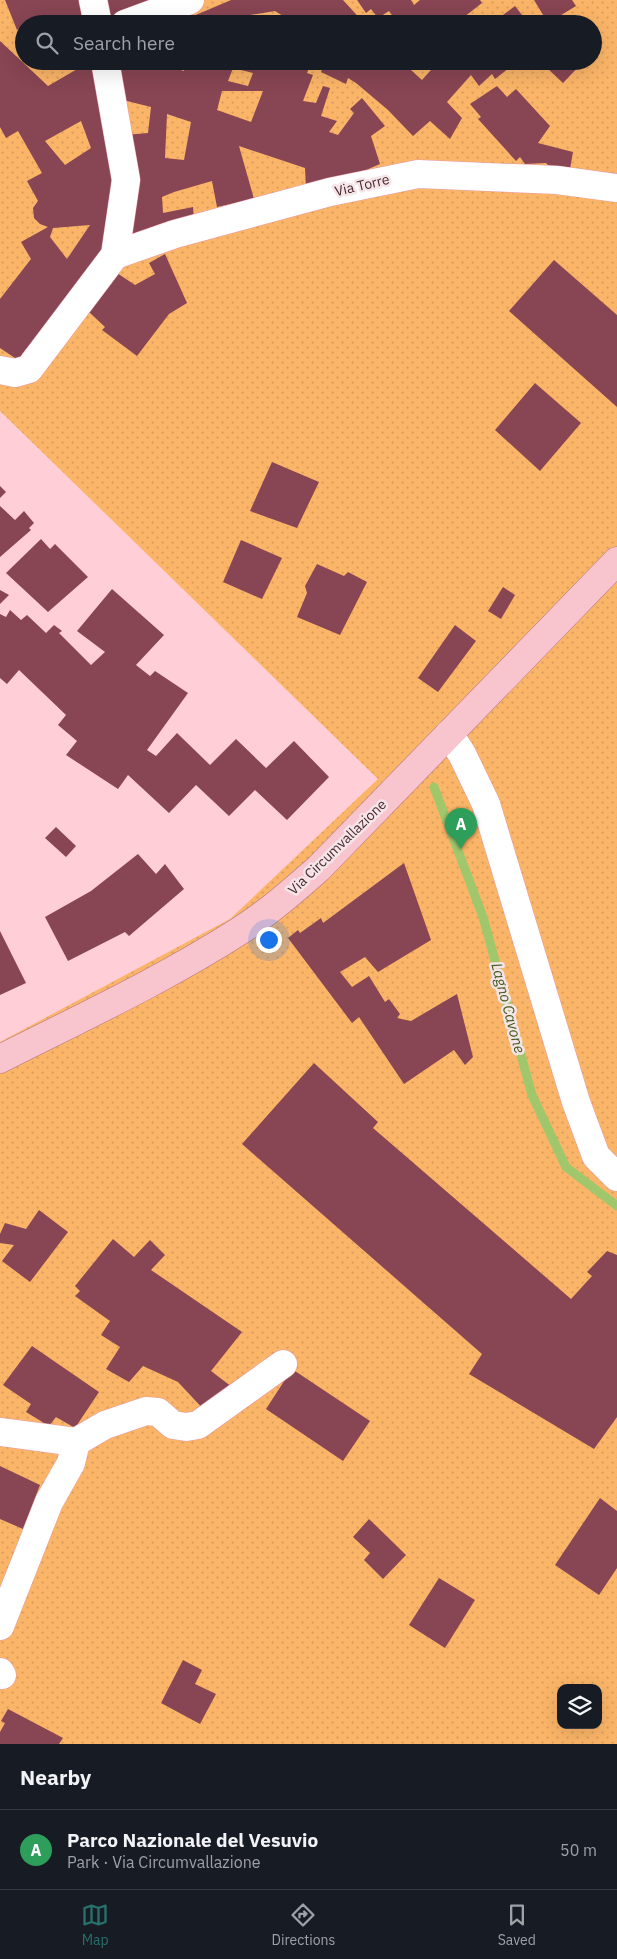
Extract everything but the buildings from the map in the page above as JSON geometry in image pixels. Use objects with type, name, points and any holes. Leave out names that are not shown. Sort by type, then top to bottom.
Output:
[{"type":"main road","name":"Via Circumvallazione","points":[[0,1059],[155,981],[242,929],[319,868],[617,561]]},
{"type":"street","points":[[93,0],[96,15]]},
{"type":"street","points":[[149,15],[190,0]]},
{"type":"street","points":[[0,370],[14,373],[28,369],[115,256],[126,180],[107,70]]},
{"type":"street","name":"Via Torre","points":[[115,256],[176,234],[330,192],[418,174],[557,180],[617,188]]},
{"type":"street","points":[[449,734],[462,754],[486,804],[576,1102],[596,1156],[617,1177]]},
{"type":"street","points":[[0,1432],[76,1442],[105,1425],[146,1411],[158,1412],[173,1425],[186,1428],[198,1425],[283,1364]]},
{"type":"street","points":[[0,1626],[49,1502],[71,1463],[76,1442]]},
{"type":"shaded area","points":[[0,0],[617,0],[617,1744],[0,1744],[0,1042],[230,919],[378,779],[0,411]]},
{"type":"waterway","name":"Lagno Cavone","points":[[434,787],[483,917],[532,1095],[566,1167],[617,1206]]},
{"type":"place","name":"Parco Nazionale del Vesuvio","points":[[461,849]]}]
